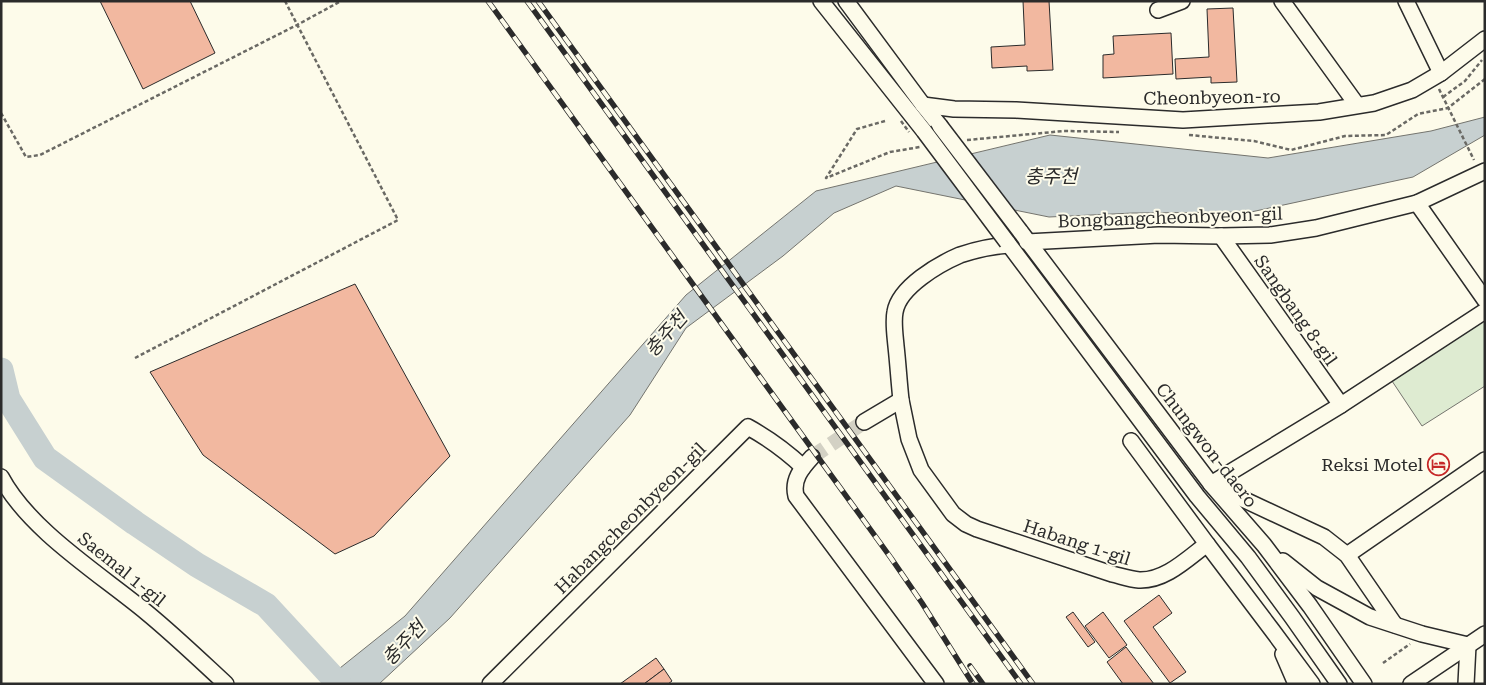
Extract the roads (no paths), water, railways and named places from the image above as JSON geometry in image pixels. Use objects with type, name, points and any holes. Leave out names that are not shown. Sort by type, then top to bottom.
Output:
[{"type":"street","points":[[821,1],[925,139],[1008,243],[1197,496],[1248,557],[1339,684]]},
{"type":"street","points":[[846,1],[922,105]]},
{"type":"street","points":[[1158,10],[1182,1]]},
{"type":"street","points":[[1282,1],[1357,105]]},
{"type":"street","points":[[1406,1],[1437,75]]},
{"type":"street","name":"Cheonbyeon-ro","points":[[922,105],[954,109],[1016,110],[1183,120],[1319,112],[1374,102],[1412,90],[1437,75],[1485,39]]},
{"type":"street","name":"Chungwon-daero","points":[[922,105],[940,126],[1211,484],[1264,545],[1310,606],[1364,684]]},
{"type":"street","name":"Bongbangcheonbyeon-gil","points":[[1023,237],[1270,235],[1316,228],[1417,203],[1485,170]]},
{"type":"street","points":[[1417,203],[1485,300]]},
{"type":"street","name":"Sangbang 8-gil","points":[[1221,236],[1341,405]]},
{"type":"street","name":"Habang 1-gil","points":[[1008,243],[961,255],[940,265],[913,284],[900,298],[895,311],[895,334],[901,400],[908,439],[920,470],[953,514],[966,524],[1112,574],[1141,580],[1164,574],[1206,544]]},
{"type":"street","points":[[1211,484],[1341,405],[1485,311]]},
{"type":"street","points":[[864,422],[901,400]]},
{"type":"street","name":"Habangcheonbyeon-gil","points":[[490,684],[748,427],[783,450],[807,462],[798,474],[794,489],[796,496],[936,684]]},
{"type":"street","points":[[1131,441],[1312,684]]},
{"type":"street","points":[[1347,555],[1485,460]]},
{"type":"street","points":[[1211,484],[1324,537],[1347,555],[1395,625]]},
{"type":"street","name":"Saemal 1-gil","points":[[3,486],[29,515],[64,547],[146,613],[226,684]]},
{"type":"street","points":[[1264,545],[1317,588],[1370,617],[1422,634],[1468,645]]},
{"type":"street","points":[[1272,630],[1296,684]]},
{"type":"street","points":[[1411,684],[1485,634]]},
{"type":"street","points":[[1466,684],[1468,645]]},
{"type":"water","name":"충주천","points":[[1485,117],[1485,135],[1413,177],[1251,212],[1133,213],[1049,217],[896,186],[834,213],[783,256],[686,328],[630,415],[450,618],[379,684],[320,684],[405,616],[686,295],[816,191],[1050,135],[1268,158],[1431,131]]},
{"type":"waterway","points":[[1,370],[8,399],[45,458],[197,565],[266,605],[339,684]]},
{"type":"tunnel","points":[[812,457],[864,422]]},
{"type":"railway","points":[[488,1],[891,558],[973,684]]},
{"type":"railway","points":[[527,1],[1021,684]]},
{"type":"railway","points":[[538,1],[1033,684]]},
{"type":"railway","points":[[970,666],[983,684]]},
{"type":"place","name":"Reksi Motel","points":[[1439,464]]}]
